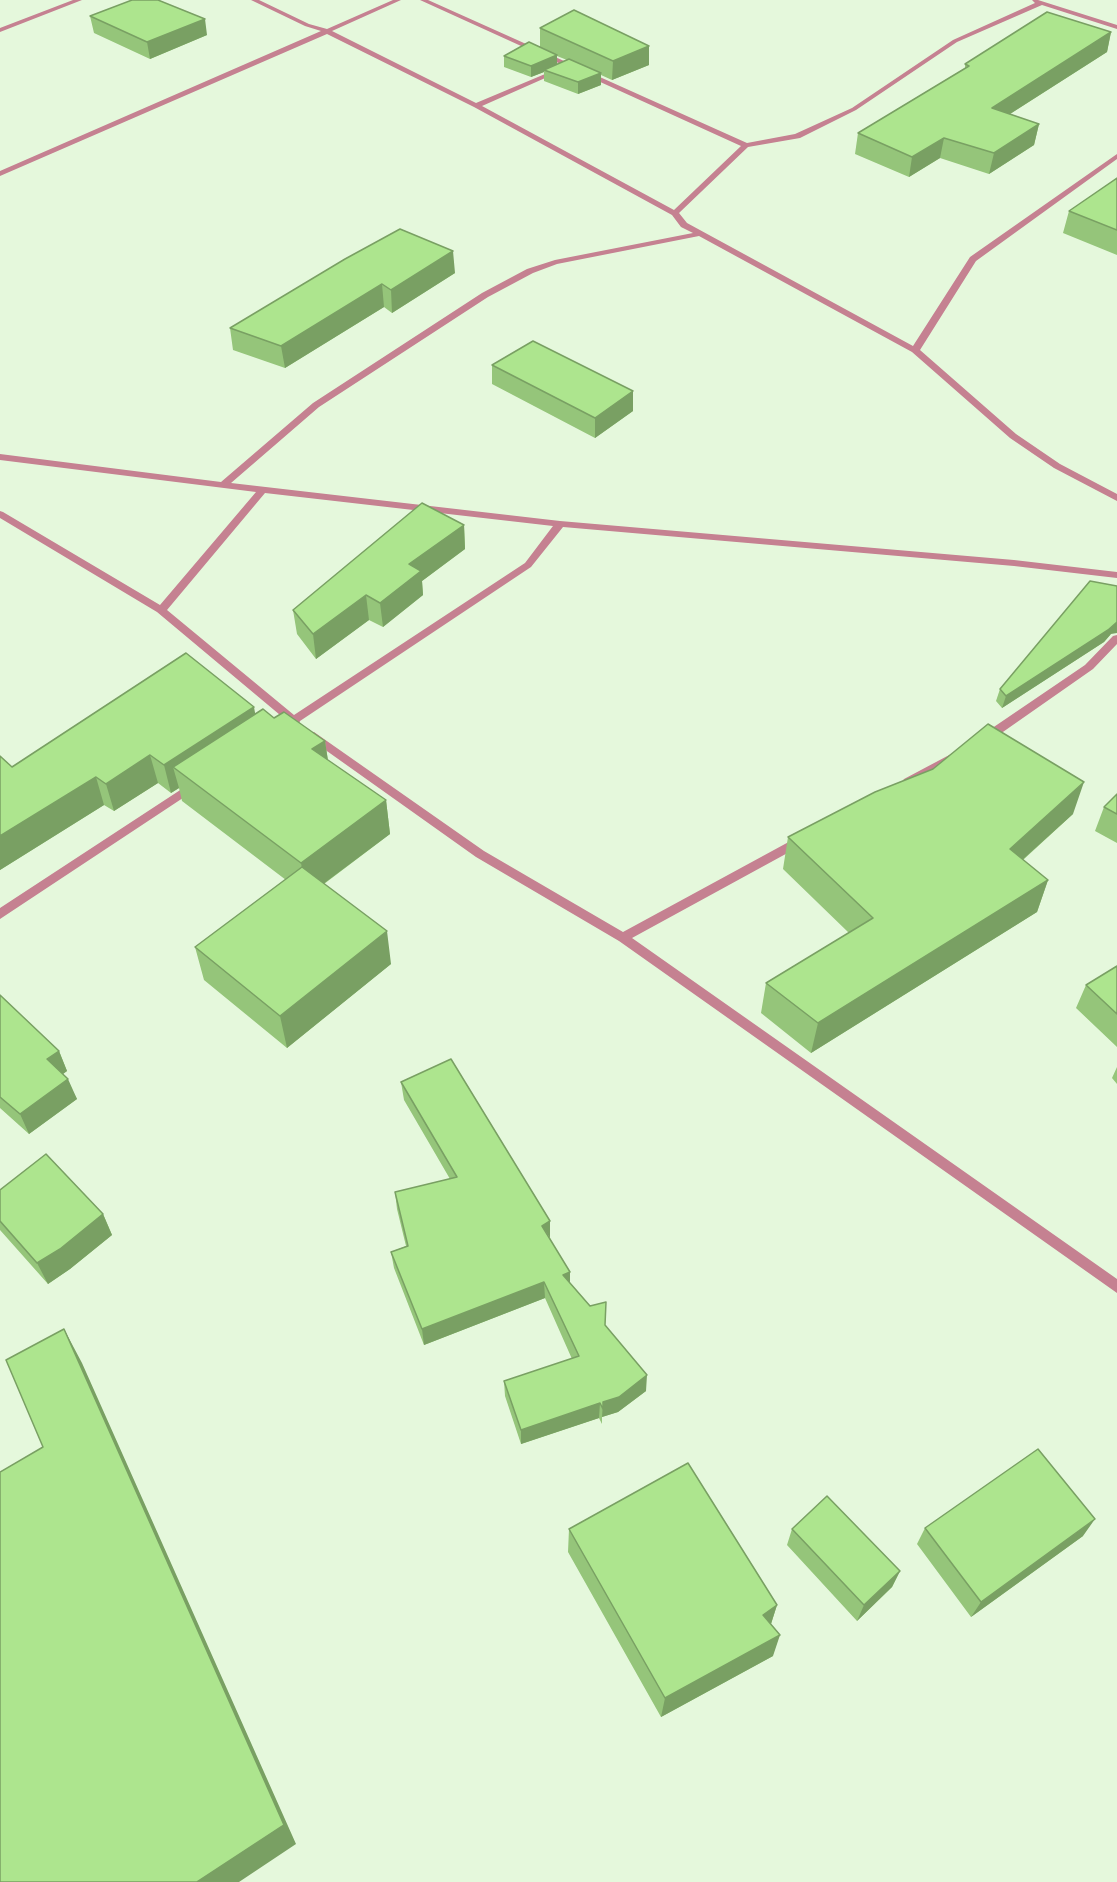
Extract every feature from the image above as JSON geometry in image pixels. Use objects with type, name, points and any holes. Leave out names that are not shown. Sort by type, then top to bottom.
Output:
[{"type":"street","points":[[0,30],[79,0]]},
{"type":"street","points":[[254,0],[296,20],[327,31],[476,106],[675,213],[684,225],[698,234],[915,350],[1013,436],[1057,466],[1117,498]]},
{"type":"street","points":[[0,174],[398,0]]},
{"type":"street","points":[[423,0],[746,145]]},
{"type":"street","points":[[1031,0],[1117,27]]},
{"type":"street","points":[[675,213],[746,145],[797,136],[854,109],[955,41],[1041,3]]},
{"type":"street","points":[[476,106],[568,66]]},
{"type":"street","points":[[915,350],[973,259],[1117,156]]},
{"type":"street","points":[[223,485],[316,405],[494,290],[530,271],[555,262],[698,234]]},
{"type":"street","points":[[0,457],[560,524],[1014,563],[1117,575]]},
{"type":"street","points":[[161,610],[263,490]]},
{"type":"street","points":[[0,514],[161,610],[288,723],[480,854],[623,939],[1117,1287]]},
{"type":"street","points":[[288,723],[528,565],[560,524]]},
{"type":"street","points":[[979,742],[1089,667],[1117,638]]},
{"type":"street","points":[[895,788],[958,754]]},
{"type":"street","points":[[0,914],[205,778]]},
{"type":"street","points":[[623,939],[812,835]]},
{"type":"building","points":[[132,0],[158,0],[205,19],[147,42],[90,16]]},
{"type":"building","points":[[574,10],[649,46],[613,61],[540,28]]},
{"type":"building","points":[[1047,12],[1111,32],[992,108],[1039,124],[994,153],[944,138],[912,157],[858,133],[969,66],[965,64]]},
{"type":"building","points":[[529,42],[557,55],[531,66],[504,56]]},
{"type":"building","points":[[569,59],[601,73],[578,82],[544,70]]},
{"type":"building","points":[[1117,178],[1117,230],[1069,211]]},
{"type":"building","points":[[400,229],[453,251],[391,290],[382,284],[281,346],[230,328],[345,259]]},
{"type":"building","points":[[533,341],[633,391],[595,418],[492,365]]},
{"type":"building","points":[[422,503],[464,525],[409,564],[421,571],[380,603],[366,595],[313,634],[293,610]]},
{"type":"building","points":[[1090,581],[1117,586],[1117,622],[1006,696],[1000,689]]},
{"type":"building","points":[[186,653],[254,707],[164,765],[150,755],[106,784],[96,777],[0,836],[0,756],[12,767]]},
{"type":"building","points":[[263,709],[274,718],[284,712],[325,741],[312,749],[386,800],[301,863],[173,767]]},
{"type":"building","points":[[988,724],[1084,782],[1010,849],[1048,880],[818,1023],[766,983],[873,918],[788,837],[875,792],[933,769]]},
{"type":"building","points":[[1117,794],[1117,814],[1104,807]]},
{"type":"building","points":[[302,867],[387,931],[280,1016],[195,947]]},
{"type":"building","points":[[1117,966],[1117,1014],[1086,985]]},
{"type":"building","points":[[0,995],[59,1051],[47,1059],[68,1079],[20,1114],[0,1097]]},
{"type":"building","points":[[451,1059],[550,1221],[542,1226],[570,1272],[563,1275],[590,1306],[606,1302],[605,1325],[647,1375],[619,1397],[603,1402],[603,1409],[600,1403],[521,1430],[504,1381],[579,1356],[544,1282],[422,1329],[391,1252],[408,1246],[395,1192],[457,1177],[401,1082]]},
{"type":"building","points":[[46,1154],[103,1214],[60,1249],[37,1263],[0,1221],[0,1190]]},
{"type":"building","points":[[64,1329],[284,1825],[197,1882],[0,1882],[0,1472],[43,1447],[6,1360]]},
{"type":"building","points":[[1038,1449],[1095,1519],[981,1602],[925,1528]]},
{"type":"building","points":[[688,1463],[777,1605],[763,1615],[780,1635],[665,1698],[569,1529]]},
{"type":"building","points":[[827,1496],[900,1571],[864,1605],[792,1529]]}]
